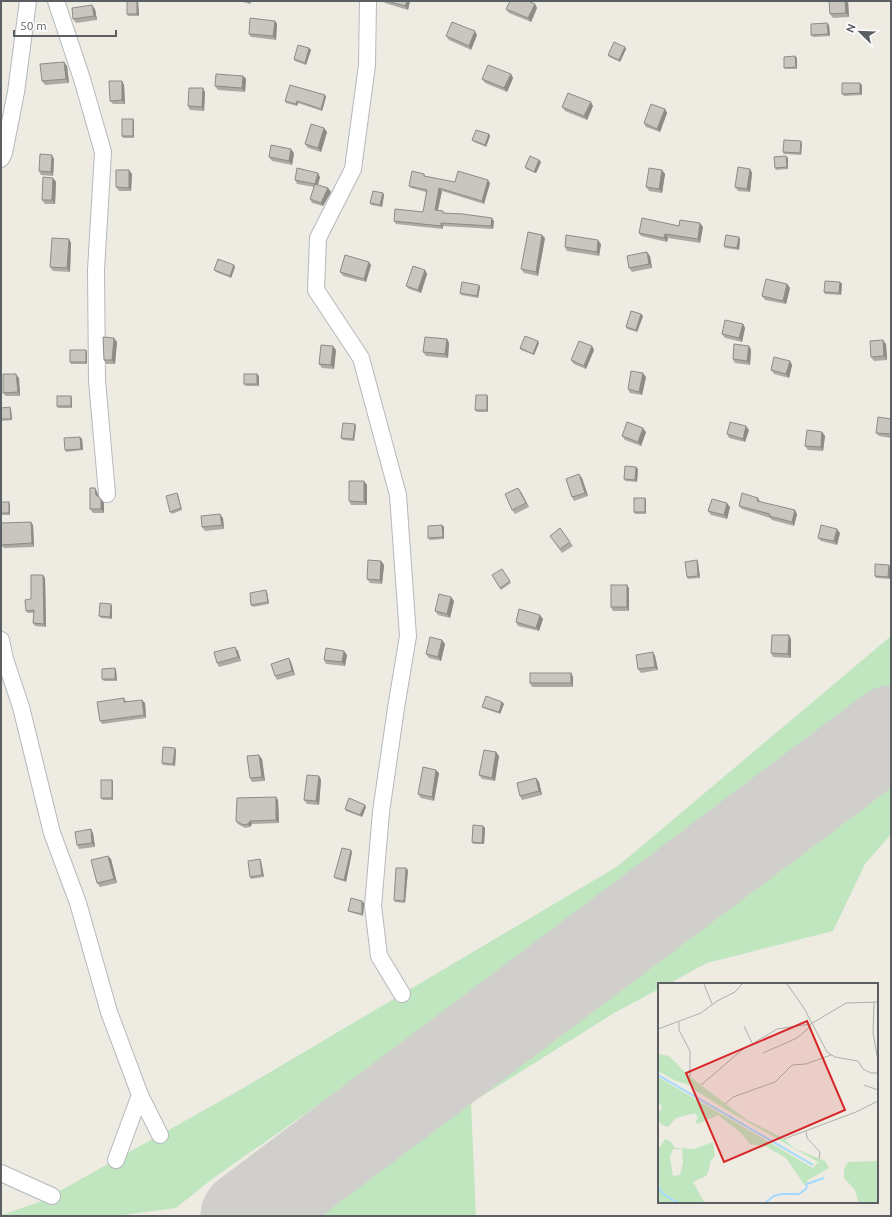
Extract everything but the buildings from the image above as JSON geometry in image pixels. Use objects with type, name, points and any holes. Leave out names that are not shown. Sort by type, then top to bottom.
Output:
[{"type":"street","points":[[1,159],[4,153],[16,92],[28,1]]},
{"type":"street","points":[[56,1],[84,86],[103,152],[96,270],[97,374],[107,494]]},
{"type":"street","points":[[368,1],[367,65],[353,169],[318,238],[316,290],[361,358],[398,495],[408,636],[381,812],[373,906],[379,956],[402,994]]},
{"type":"street","points":[[1,640],[5,659],[21,707],[52,833],[78,903],[109,1012],[140,1094],[160,1135]]},
{"type":"street","points":[[116,1160],[140,1094]]},
{"type":"street","points":[[1,1173],[52,1196]]},
{"type":"green space","points":[[891,636],[891,685],[682,842],[441,1019],[212,1179],[176,1208],[121,1216],[1,1216],[40,1202],[240,1090],[618,866]]},
{"type":"green space","points":[[891,768],[891,834],[865,864],[833,931],[707,963],[670,983],[658,983],[658,990],[614,1013],[471,1103],[476,1216],[278,1216],[586,994]]},
{"type":"runway","points":[[246,1216],[891,731]]}]
